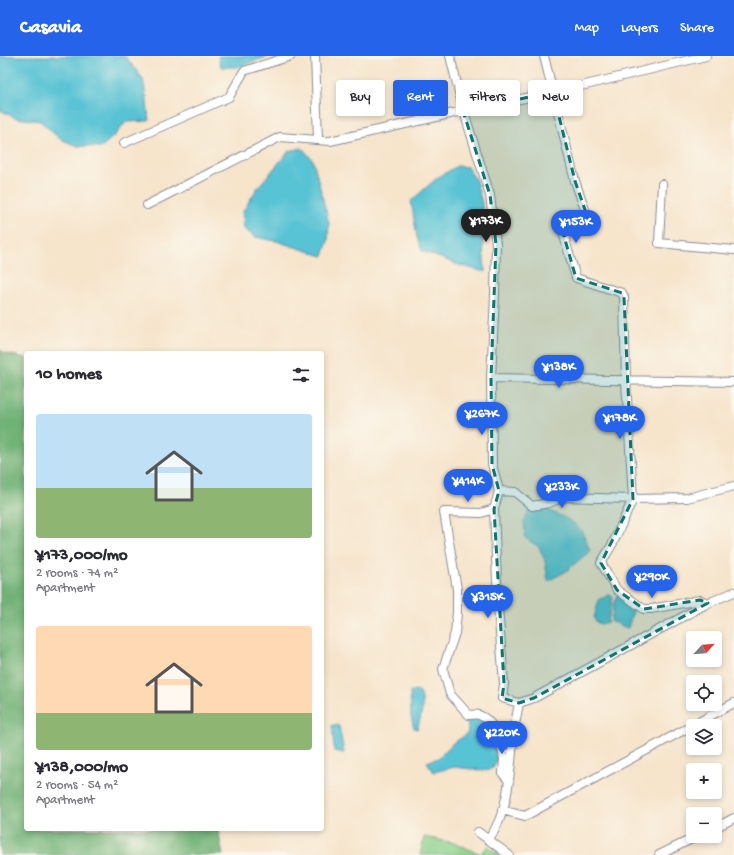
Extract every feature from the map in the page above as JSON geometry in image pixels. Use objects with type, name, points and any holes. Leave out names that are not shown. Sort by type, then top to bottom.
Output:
[{"type":"street","points":[[124,143],[229,97],[244,71],[291,56]]},
{"type":"street","points":[[315,56],[318,139]]},
{"type":"street","points":[[450,56],[456,81]]},
{"type":"street","points":[[544,56],[549,80]]},
{"type":"street","points":[[583,85],[706,56]]},
{"type":"street","points":[[147,205],[280,137],[330,141],[456,113]]},
{"type":"street","points":[[465,116],[490,195],[496,244],[491,378],[492,464],[499,490],[494,509],[498,607],[504,684],[501,697],[519,703],[534,698],[708,603],[734,592]]},
{"type":"street","points":[[558,116],[574,181],[589,221],[564,236],[576,278],[622,293],[624,297],[626,381],[633,499],[614,544],[601,563],[617,590],[644,609],[700,600],[708,603]]},
{"type":"street","points":[[662,184],[659,243],[734,250]]},
{"type":"street","points":[[491,378],[734,382]]},
{"type":"street","points":[[499,490],[515,492],[532,506],[550,503],[563,497],[633,499],[686,498],[734,486]]},
{"type":"street","points":[[494,509],[481,513],[444,512],[457,589],[457,613],[455,633],[443,669],[450,694],[469,715],[478,715],[486,719],[498,736],[504,758],[503,774],[509,781]]},
{"type":"street","points":[[489,839],[498,822],[507,795],[513,738],[519,703]]},
{"type":"street","points":[[502,810],[525,816],[734,704]]},
{"type":"street","points":[[722,824],[734,818]]},
{"type":"street","points":[[478,832],[509,855]]},
{"type":"street","points":[[658,855],[686,842]]},
{"type":"highlighted area","points":[[553,92],[575,181],[589,221],[564,236],[576,278],[622,293],[624,297],[633,499],[601,563],[617,590],[644,609],[700,600],[708,603],[534,698],[519,703],[502,698],[504,684],[494,509],[499,491],[492,464],[491,378],[496,244],[490,195],[463,111]]},
{"type":"green space","points":[[0,349],[4,353],[24,358],[24,831],[218,831],[223,855],[0,855]]},
{"type":"green space","points":[[424,837],[454,843],[481,854],[488,846],[500,855],[420,855]]},
{"type":"water","points":[[0,56],[125,56],[143,79],[149,121],[126,122],[114,136],[101,147],[77,146],[60,139],[40,121],[16,118],[0,110]]},
{"type":"water","points":[[218,56],[269,56],[238,67],[221,67]]},
{"type":"water","points":[[302,148],[313,160],[329,223],[328,241],[323,256],[276,241],[255,237],[244,229],[243,211],[258,187],[289,151]]},
{"type":"water","points":[[457,166],[468,167],[476,181],[482,203],[482,233],[485,272],[459,265],[422,251],[417,237],[411,201],[437,178]]},
{"type":"water","points":[[546,509],[569,520],[579,528],[590,551],[565,572],[548,581],[545,561],[539,547],[525,538],[524,522],[529,510]]},
{"type":"water","points":[[618,593],[635,605],[628,628],[611,622],[614,603]]},
{"type":"water","points":[[608,594],[613,597],[608,622],[601,624],[596,622],[594,618],[599,599],[606,597]]},
{"type":"water","points":[[415,690],[420,692],[422,701],[421,715],[417,729],[414,728],[411,717],[410,692]]},
{"type":"water","points":[[474,718],[480,718],[486,722],[492,734],[497,760],[494,766],[489,770],[454,767],[434,772],[427,762],[438,758],[452,744],[467,734],[467,722]]},
{"type":"water","points":[[332,725],[339,726],[344,753],[334,751]]}]
